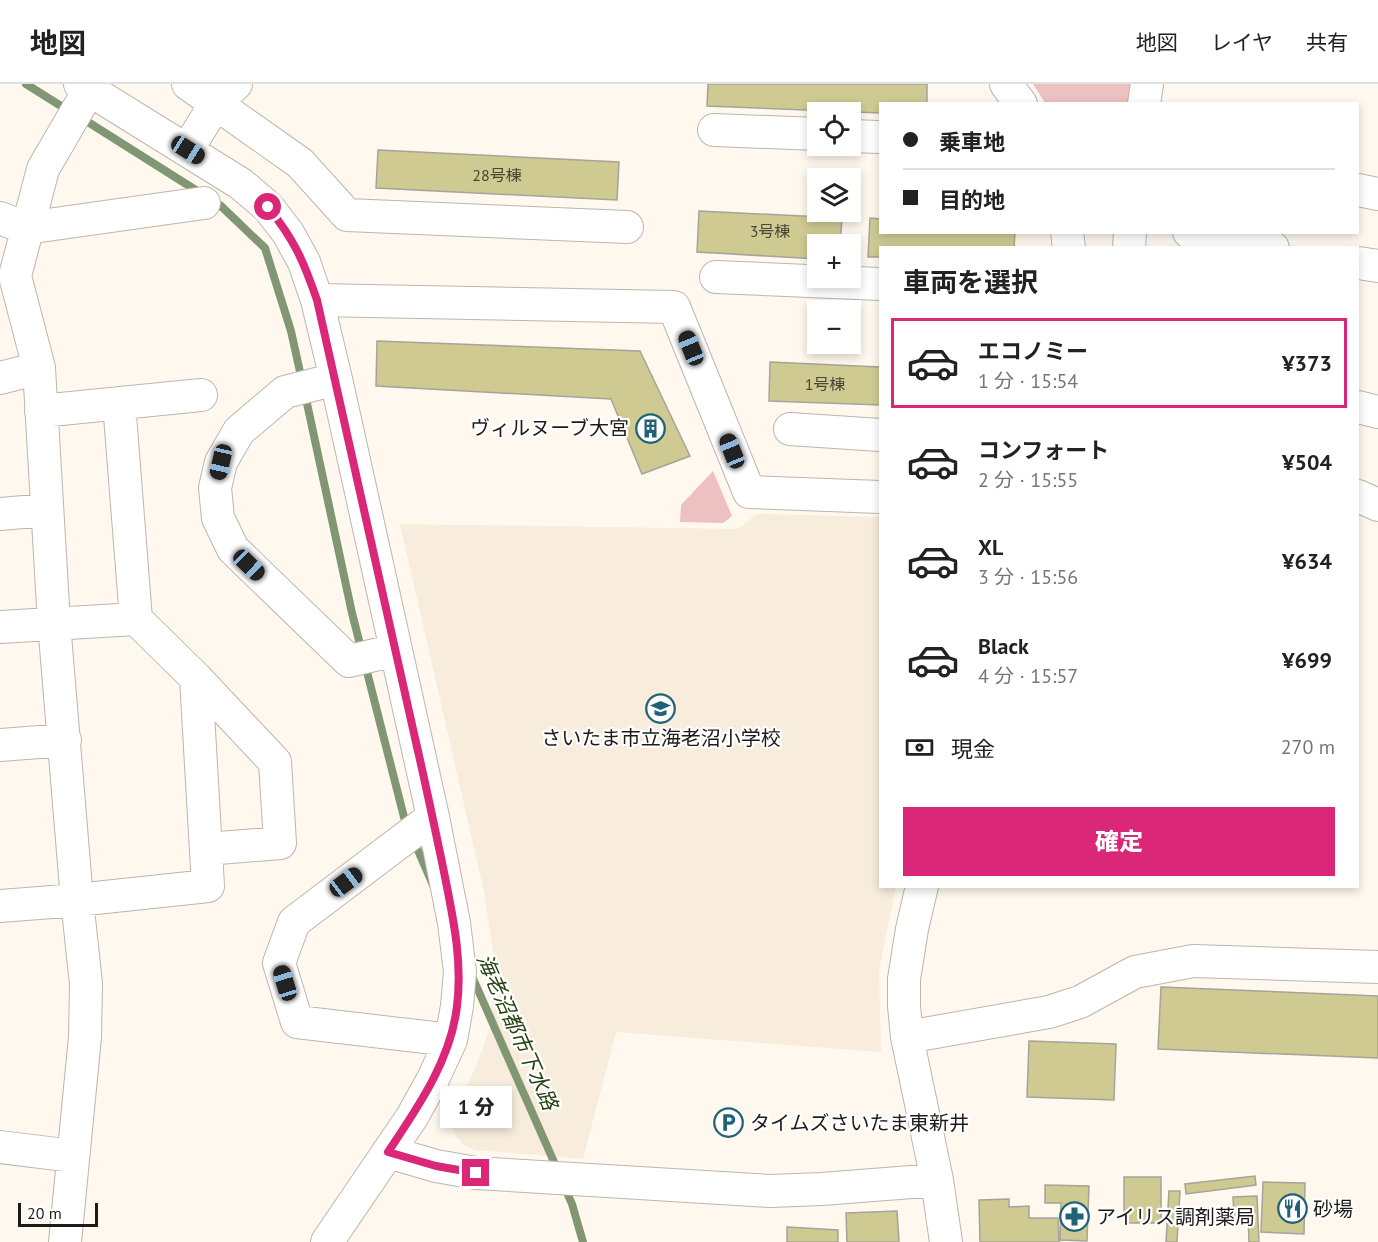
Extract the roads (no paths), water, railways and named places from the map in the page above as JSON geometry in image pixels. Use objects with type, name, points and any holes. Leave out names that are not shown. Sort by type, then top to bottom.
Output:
[{"type":"street","points":[[188,84],[226,93],[300,163],[347,215],[627,227]]},
{"type":"street","points":[[1006,84],[1020,102]]},
{"type":"street","points":[[1144,102],[1147,84]]},
{"type":"street","points":[[65,1242],[85,1037],[86,995],[54,623],[39,368],[7,282],[13,223],[85,87],[241,184],[268,207],[288,233],[304,262],[317,300],[336,379],[433,817],[454,923],[459,972],[457,1006],[451,1040],[412,1117],[327,1242]]},
{"type":"street","points":[[188,150],[226,93]]},
{"type":"street","points":[[714,130],[807,134]]},
{"type":"street","points":[[861,136],[879,137]]},
{"type":"street","points":[[1359,190],[1378,194]]},
{"type":"street","points":[[13,223],[204,203]]},
{"type":"street","points":[[1200,234],[1263,246]]},
{"type":"street","points":[[716,277],[879,284]]},
{"type":"street","points":[[317,300],[674,307],[748,492],[879,497]]},
{"type":"street","points":[[0,378],[39,368]]},
{"type":"street","points":[[336,379],[285,392],[239,431],[221,462],[215,488],[218,518],[233,549],[349,661],[396,650]]},
{"type":"street","points":[[41,411],[201,395]]},
{"type":"street","points":[[119,403],[136,619],[196,678],[275,762],[280,843],[206,849]]},
{"type":"street","points":[[1359,407],[1378,412]]},
{"type":"street","points":[[790,429],[879,435]]},
{"type":"street","points":[[1359,496],[1378,505]]},
{"type":"street","points":[[0,514],[47,510]]},
{"type":"street","points":[[0,627],[136,619]]},
{"type":"street","points":[[0,906],[208,886],[196,678]]},
{"type":"street","points":[[0,745],[65,740]]},
{"type":"street","points":[[433,817],[294,922],[279,963],[297,1022],[451,1040]]},
{"type":"street","points":[[922,888],[904,979],[904,1006],[908,1037],[937,1180],[946,1242]]},
{"type":"street","points":[[908,1037],[1049,1012],[1080,1002],[1135,972],[1193,961],[1378,967]]},
{"type":"street","points":[[0,1147],[73,1156]]},
{"type":"street","points":[[388,1152],[436,1166],[476,1173],[770,1191],[937,1180]]},
{"type":"waterway","name":"海老沼都市下水路","points":[[26,84],[69,111]]},
{"type":"waterway","name":"海老沼都市下水路","points":[[80,117],[221,206],[265,248],[291,331],[302,381]]},
{"type":"waterway","name":"海老沼都市下水路","points":[[305,394],[352,613],[408,827]]},
{"type":"waterway","name":"海老沼都市下水路","points":[[413,839],[433,885]]},
{"type":"waterway","name":"海老沼都市下水路","points":[[471,974],[558,1171]]},
{"type":"waterway","name":"海老沼都市下水路","points":[[564,1186],[583,1242]]},
{"type":"place","name":"ヴィルヌーブ大宮","points":[[650,428]]},
{"type":"place","name":"さいたま市立海老沼小学校","points":[[661,708]]},
{"type":"place","name":"タイムズさいたま東新井","points":[[729,1123]]},
{"type":"place","name":"砂場","points":[[1292,1209]]},
{"type":"place","name":"アイリス調剤薬局","points":[[1075,1217]]}]
